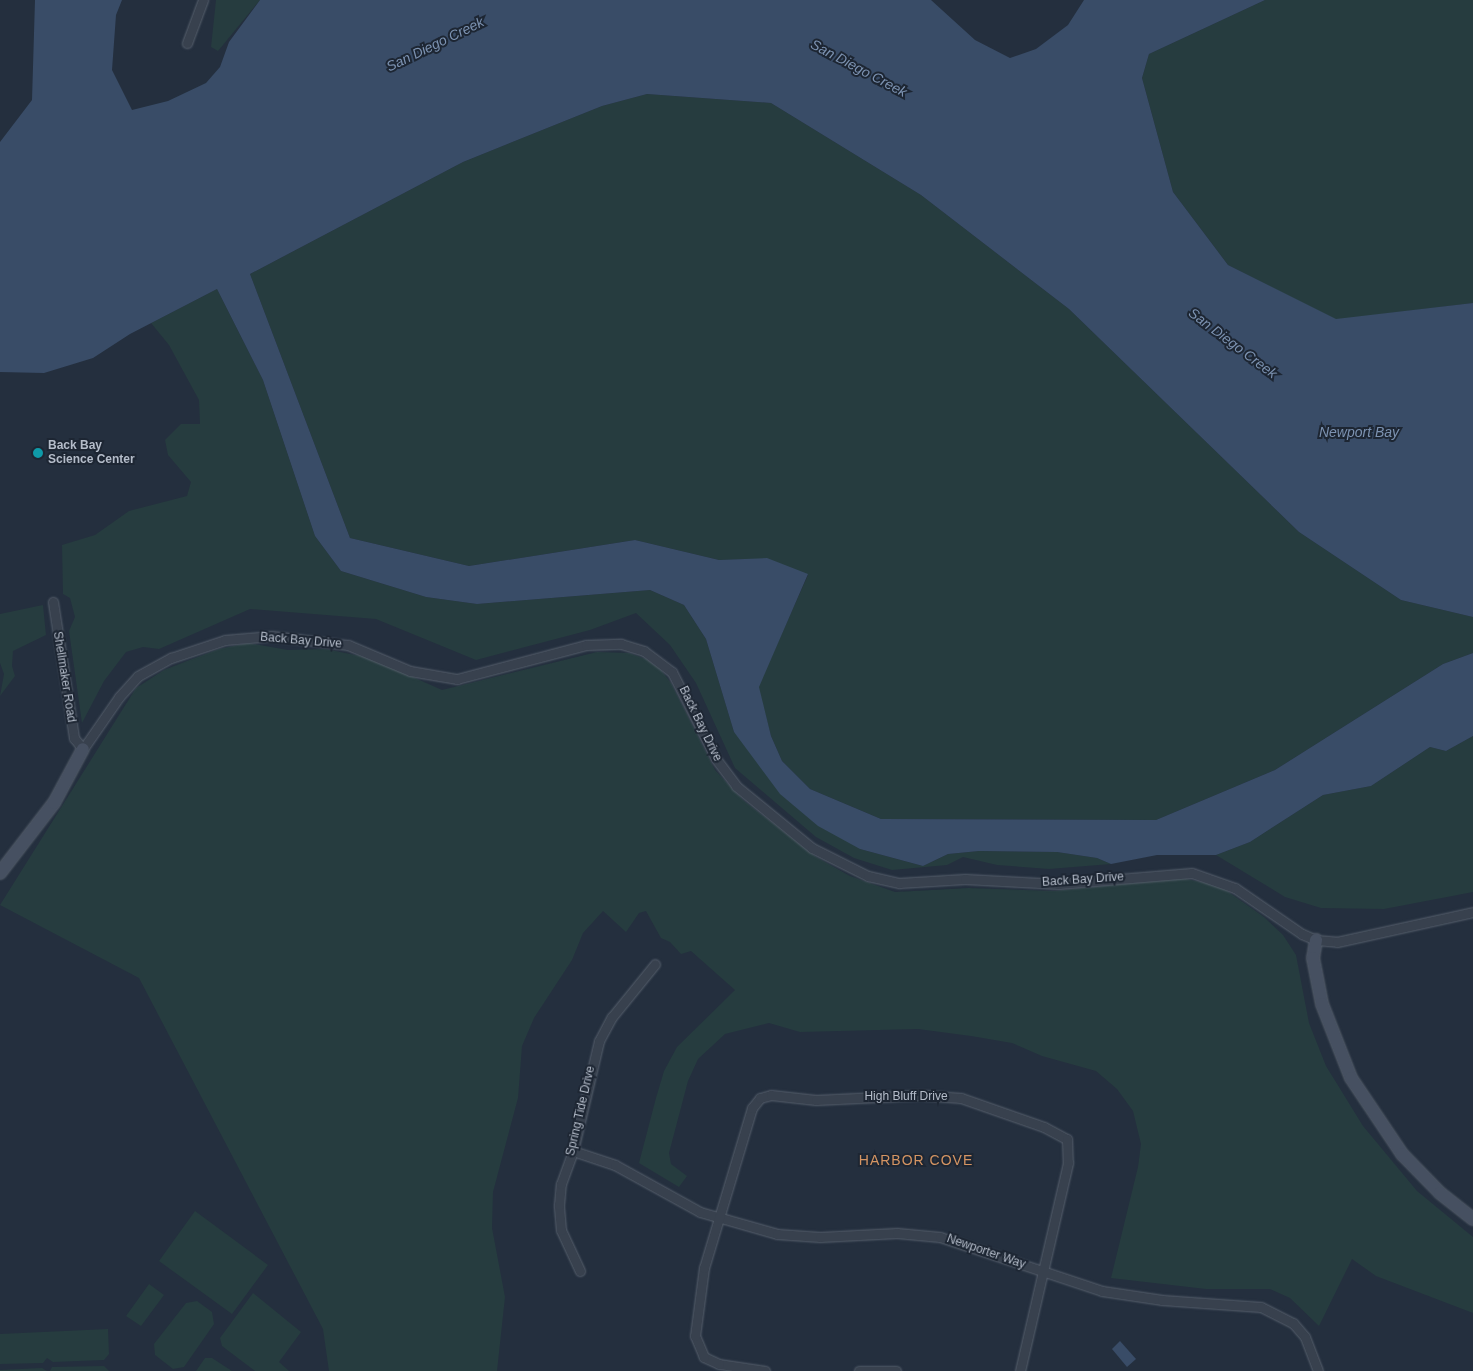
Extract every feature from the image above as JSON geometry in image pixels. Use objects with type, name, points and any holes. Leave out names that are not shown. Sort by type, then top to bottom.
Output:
[{"type":"street","points":[[187,43],[204,0]]},
{"type":"street","name":"Shellmaker Road","points":[[53,602],[74,738],[83,749]]},
{"type":"street","name":"Back Bay Drive","points":[[0,873],[54,803],[83,749],[119,696],[138,676],[171,658],[225,640],[272,636],[348,645],[410,671],[458,679],[586,645],[621,644],[644,650],[672,672],[716,759],[736,786],[812,848],[848,869],[899,883],[965,879],[1059,884],[1192,873],[1235,888],[1288,927],[1316,940],[1357,939],[1473,912]]},
{"type":"street","points":[[1316,940],[1313,958],[1322,1004],[1351,1078],[1402,1154],[1440,1193],[1473,1219]]},
{"type":"street","name":"Spring Tide Drive","points":[[580,1271],[561,1230],[558,1205],[561,1184],[572,1151],[599,1041],[612,1017],[655,964]]},
{"type":"street","name":"High Bluff Drive","points":[[720,1220],[752,1108],[760,1098],[771,1095],[816,1100],[921,1095],[961,1098],[1044,1127],[1067,1139],[1068,1163],[1043,1272]]},
{"type":"street","name":"Newporter Way","points":[[572,1151],[615,1165],[678,1202],[720,1220],[798,1237],[897,1233],[940,1237],[1088,1288],[1127,1296],[1262,1307],[1294,1323],[1312,1350],[1318,1371]]},
{"type":"street","points":[[720,1220],[700,1287],[695,1336],[698,1348],[704,1357],[719,1364],[765,1371]]},
{"type":"street","points":[[1020,1371],[1043,1272]]},
{"type":"street","points":[[859,1371],[896,1371]]},
{"type":"green space","points":[[216,0],[260,0],[218,51],[211,47]]},
{"type":"green space","points":[[1265,0],[1473,0],[1473,303],[1336,320],[1228,265],[1173,192],[1142,78],[1149,54]]},
{"type":"green space","points":[[647,94],[771,103],[921,195],[1069,309],[1299,532],[1401,600],[1473,617],[1473,653],[1443,664],[1275,770],[1156,820],[881,819],[810,789],[782,761],[771,736],[758,687],[808,575],[767,559],[719,560],[635,540],[469,566],[350,538],[250,274],[463,162],[602,106]]},
{"type":"green space","points":[[217,289],[263,380],[315,536],[341,571],[426,597],[477,604],[650,590],[684,605],[706,639],[734,732],[860,849],[923,866],[948,854],[979,851],[1057,852],[1097,858],[1111,864],[1049,869],[997,865],[963,857],[947,865],[892,870],[854,858],[816,837],[735,768],[696,683],[670,645],[636,613],[590,630],[476,660],[376,619],[250,609],[159,649],[143,647],[126,652],[104,681],[82,723],[69,631],[75,617],[70,598],[63,594],[62,545],[95,535],[129,511],[187,496],[191,482],[168,455],[165,440],[181,424],[200,424],[199,400],[169,345],[151,323]]},
{"type":"green space","points":[[43,605],[46,635],[13,651],[12,666],[15,676],[0,696],[4,674],[0,663],[0,614]]},
{"type":"green space","points":[[248,643],[288,650],[325,649],[370,658],[442,690],[597,652],[629,653],[646,659],[661,670],[671,683],[715,770],[743,800],[816,857],[850,876],[895,892],[969,888],[1054,891],[1181,878],[1220,886],[1264,917],[1283,935],[1296,955],[1309,1023],[1326,1066],[1363,1126],[1417,1191],[1473,1237],[1473,1313],[1376,1276],[1352,1259],[1319,1326],[1290,1298],[1270,1289],[1206,1289],[1111,1278],[1138,1167],[1141,1144],[1133,1111],[1117,1089],[1096,1071],[1042,1056],[1012,1043],[971,1036],[918,1029],[800,1032],[769,1023],[725,1034],[698,1059],[688,1081],[669,1153],[671,1164],[687,1176],[679,1187],[639,1163],[656,1098],[664,1071],[677,1047],[735,990],[691,951],[681,954],[670,942],[661,938],[646,911],[639,913],[626,932],[603,911],[583,933],[572,960],[534,1018],[522,1046],[518,1098],[493,1192],[492,1228],[505,1297],[497,1371],[329,1371],[323,1329],[139,978],[0,905],[136,688],[164,670],[219,649]]},
{"type":"green space","points":[[1473,736],[1473,892],[1384,909],[1321,908],[1285,897],[1216,855],[1250,842],[1323,795],[1371,786],[1430,747],[1446,751]]},
{"type":"green space","points":[[195,1211],[268,1265],[232,1314],[159,1261]]},
{"type":"green space","points":[[149,1284],[164,1295],[141,1326],[126,1316]]},
{"type":"green space","points":[[253,1293],[301,1332],[279,1362],[289,1371],[255,1371],[222,1346],[220,1338]]},
{"type":"green space","points":[[197,1301],[212,1312],[214,1324],[184,1367],[173,1369],[155,1355],[154,1344],[186,1303]]},
{"type":"green space","points":[[108,1329],[109,1354],[104,1360],[53,1362],[47,1358],[43,1363],[0,1364],[0,1334]]},
{"type":"green space","points":[[205,1358],[212,1358],[232,1371],[196,1371]]},
{"type":"green space","points":[[104,1366],[109,1371],[50,1371],[52,1367]]},
{"type":"green space","points":[[42,1368],[47,1371],[0,1371],[0,1370]]},
{"type":"water","name":"Newport Bay","points":[[35,0],[122,0],[116,15],[112,70],[132,110],[168,101],[206,83],[220,67],[229,42],[260,0],[931,0],[975,40],[1010,58],[1036,49],[1068,25],[1084,0],[1265,0],[1149,54],[1142,78],[1173,192],[1228,265],[1336,319],[1473,303],[1473,617],[1401,600],[1299,532],[1069,309],[921,195],[771,103],[647,94],[602,106],[463,162],[250,274],[350,538],[469,566],[635,540],[719,560],[767,558],[808,574],[759,687],[771,736],[782,761],[810,789],[881,819],[1156,820],[1275,770],[1443,664],[1473,653],[1473,736],[1446,751],[1430,747],[1371,786],[1323,795],[1250,842],[1216,855],[1157,855],[1111,864],[1097,858],[1057,852],[979,851],[948,854],[923,866],[860,849],[818,826],[780,794],[734,732],[706,639],[684,605],[650,590],[477,604],[426,597],[341,571],[315,536],[263,380],[217,289],[130,334],[93,358],[44,373],[0,372],[0,142],[32,100]]},
{"type":"water","points":[[1120,1341],[1136,1359],[1127,1367],[1112,1349]]},
{"type":"place","name":"Back Bay Science Center","points":[[38,453]]},
{"type":"district","name":"HARBOR COVE","points":[[916,1160]]},
{"type":"water label","name":"San Diego Creek","points":[[435,44]]},
{"type":"water label","name":"San Diego Creek","points":[[859,68]]},
{"type":"water label","name":"San Diego Creek","points":[[1233,343]]}]
